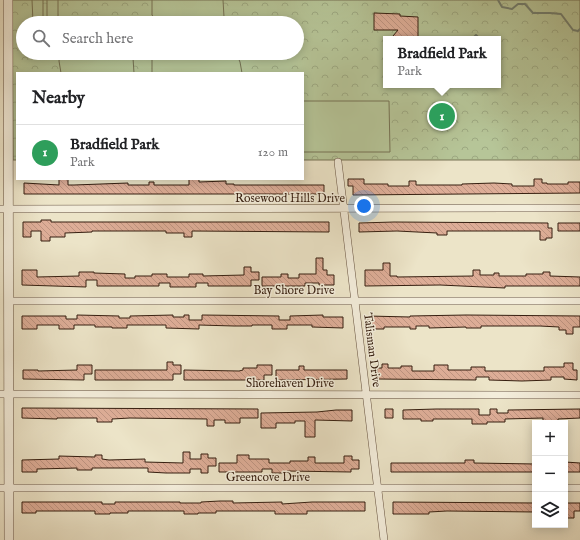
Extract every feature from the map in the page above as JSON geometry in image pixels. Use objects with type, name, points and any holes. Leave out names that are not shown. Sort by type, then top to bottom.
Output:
[{"type":"street","points":[[8,0],[4,209],[9,301],[4,394],[4,488],[9,540]]},
{"type":"street","name":"Talisman Drive","points":[[338,162],[384,540]]},
{"type":"street","name":"Rosewood Hills Drive","points":[[4,209],[343,210],[580,208]]},
{"type":"street","name":"Bay Shore Drive","points":[[9,301],[580,301]]},
{"type":"street","name":"Shorehaven Drive","points":[[4,394],[580,395]]},
{"type":"street","name":"Greencove Drive","points":[[4,488],[532,488]]},
{"type":"street","points":[[568,488],[580,488]]},
{"type":"green space","points":[[12,0],[580,0],[580,160],[304,160],[304,72],[16,72],[16,160],[13,160]]},
{"type":"green space","points":[[32,0],[43,0],[43,16],[33,16]]},
{"type":"green space","points":[[47,0],[58,0],[58,16],[47,16]]},
{"type":"green space","points":[[152,0],[223,0],[224,16],[152,15]]},
{"type":"green space","points":[[133,60],[134,72],[61,72],[59,61]]},
{"type":"green space","points":[[152,60],[239,60],[242,72],[152,72]]},
{"type":"green space","points":[[304,101],[389,101],[390,152],[304,152]]},
{"type":"building","points":[[374,13],[400,14],[400,16],[418,17],[418,36],[393,36],[398,30],[374,30]]},
{"type":"building","points":[[348,179],[364,179],[364,184],[388,184],[388,186],[409,186],[409,181],[416,181],[416,185],[494,183],[512,184],[512,186],[534,186],[534,179],[542,179],[542,183],[547,184],[568,184],[568,182],[580,182],[580,193],[353,195],[353,186],[348,186]]},
{"type":"building","points":[[59,180],[68,180],[68,185],[128,183],[128,185],[149,185],[149,182],[154,182],[154,185],[189,185],[189,180],[199,180],[199,182],[226,181],[226,184],[234,185],[324,185],[324,194],[24,194],[24,183],[59,185]]},
{"type":"building","points":[[41,220],[51,220],[51,222],[329,222],[329,232],[192,231],[192,237],[184,237],[184,233],[166,233],[166,231],[92,231],[65,233],[65,237],[50,237],[50,241],[41,241],[41,231],[31,231],[31,237],[23,237],[23,222],[41,222]]},
{"type":"building","points":[[359,223],[548,223],[548,228],[552,228],[552,238],[540,240],[540,231],[447,231],[447,235],[397,231],[359,232]]},
{"type":"building","points":[[558,223],[580,223],[580,231],[558,231]]},
{"type":"building","points":[[316,258],[323,258],[323,270],[327,270],[327,275],[334,275],[334,285],[305,283],[305,286],[262,286],[262,277],[281,277],[281,274],[288,274],[288,278],[299,278],[299,274],[316,274]]},
{"type":"building","points":[[383,263],[390,263],[390,276],[397,277],[473,276],[473,270],[480,270],[480,275],[494,275],[494,273],[499,273],[499,276],[526,276],[526,274],[543,274],[543,272],[550,272],[550,276],[580,277],[580,286],[505,286],[505,288],[440,285],[365,286],[365,270],[383,270]]},
{"type":"building","points":[[244,267],[251,267],[251,272],[259,272],[259,280],[251,280],[251,286],[208,286],[208,283],[196,283],[196,287],[170,287],[170,283],[159,283],[159,286],[97,286],[97,280],[86,280],[86,287],[22,285],[22,270],[37,270],[37,277],[79,276],[79,272],[94,272],[125,274],[125,278],[135,278],[135,276],[152,276],[152,274],[167,274],[167,277],[189,277],[189,274],[203,274],[203,276],[244,275]]},
{"type":"building","points":[[77,315],[119,316],[119,318],[130,318],[130,316],[173,315],[173,317],[184,317],[184,315],[189,315],[189,320],[202,320],[202,315],[279,316],[279,320],[290,320],[290,316],[323,315],[323,317],[343,317],[343,328],[312,327],[312,325],[287,325],[287,329],[272,329],[272,325],[199,325],[199,329],[166,328],[166,325],[127,325],[127,328],[112,328],[95,327],[95,325],[74,325],[74,329],[59,329],[59,325],[37,325],[37,329],[22,329],[22,316],[66,316],[66,319],[77,319]]},
{"type":"building","points":[[466,315],[580,316],[580,327],[573,327],[573,334],[566,334],[566,330],[559,330],[559,327],[540,326],[429,328],[429,326],[416,326],[416,329],[410,329],[410,327],[384,327],[384,329],[374,329],[374,325],[368,325],[368,316],[410,317]]},
{"type":"building","points":[[167,362],[173,362],[173,365],[181,365],[181,374],[173,374],[173,380],[95,380],[95,370],[167,370]]},
{"type":"building","points":[[564,363],[573,363],[573,370],[577,370],[577,380],[564,379],[564,377],[551,377],[551,380],[522,381],[489,380],[489,377],[476,377],[476,380],[378,379],[377,368],[382,368],[382,364],[388,364],[388,368],[412,366],[412,371],[434,371],[434,365],[448,365],[448,370],[471,370],[471,367],[485,367],[485,371],[544,371],[544,367],[564,367]]},
{"type":"building","points":[[77,365],[92,365],[92,374],[84,374],[84,380],[23,379],[23,370],[77,370]]},
{"type":"building","points":[[257,365],[272,365],[272,375],[264,375],[264,380],[184,380],[184,370],[239,371],[243,370],[243,368],[257,368]]},
{"type":"building","points":[[299,366],[304,366],[304,370],[347,370],[347,379],[276,380],[276,370],[299,370]]},
{"type":"building","points":[[22,408],[258,409],[258,418],[240,418],[240,423],[225,423],[225,420],[214,420],[214,426],[207,426],[207,419],[130,418],[112,419],[112,422],[97,422],[97,418],[22,418]]},
{"type":"building","points":[[385,409],[393,409],[393,418],[385,418]]},
{"type":"building","points":[[479,409],[479,415],[490,415],[490,409],[497,409],[497,413],[508,413],[508,410],[580,409],[580,418],[558,420],[543,420],[543,418],[505,419],[505,422],[472,424],[472,419],[433,419],[433,421],[421,421],[421,419],[403,419],[403,410]]},
{"type":"building","points":[[352,410],[352,421],[315,420],[315,437],[305,437],[305,421],[295,421],[295,423],[276,423],[276,428],[261,428],[261,413],[317,412]]},
{"type":"building","points":[[183,452],[190,452],[190,459],[201,459],[201,454],[208,454],[208,458],[216,458],[216,466],[208,466],[208,473],[201,473],[201,469],[190,469],[190,473],[148,472],[148,468],[92,468],[92,470],[77,470],[77,468],[37,469],[37,472],[22,472],[22,460],[59,459],[59,456],[95,457],[95,455],[102,455],[102,459],[109,460],[145,459],[145,462],[183,463]]},
{"type":"building","points":[[237,455],[249,455],[249,459],[269,459],[269,463],[308,461],[308,457],[315,457],[315,463],[344,463],[344,456],[352,456],[352,460],[359,460],[359,469],[351,469],[351,472],[287,471],[287,473],[272,473],[272,469],[262,469],[262,472],[219,472],[219,463],[237,463]]},
{"type":"building","points":[[465,460],[474,460],[474,463],[532,464],[532,472],[391,472],[391,463],[465,463]]},
{"type":"building","points":[[568,462],[580,463],[580,472],[568,472]]},
{"type":"building","points":[[233,501],[233,503],[282,502],[282,504],[312,502],[365,502],[365,511],[307,511],[307,514],[275,514],[275,511],[216,511],[216,513],[198,514],[184,514],[184,511],[128,511],[128,513],[110,514],[95,514],[95,511],[36,511],[36,513],[22,513],[22,502],[102,502],[102,504],[115,504],[115,502],[201,503]]},
{"type":"building","points":[[393,502],[532,503],[532,512],[447,511],[429,512],[429,514],[393,514]]},
{"type":"building","points":[[568,503],[580,503],[580,511],[574,511],[574,518],[568,518]]},
{"type":"waterway","points":[[498,0],[502,7],[512,9],[518,4],[525,4],[533,13],[561,14],[573,30],[578,31],[580,29]]},
{"type":"place","name":"Bradfield Park","points":[[442,116]]}]
